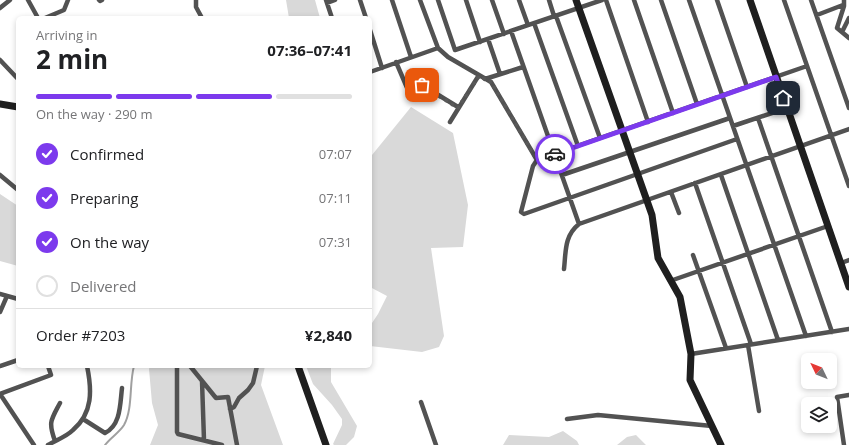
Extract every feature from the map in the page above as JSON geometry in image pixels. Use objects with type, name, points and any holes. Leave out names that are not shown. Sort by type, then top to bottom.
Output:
[{"type":"street","points":[[0,8],[10,0]]},
{"type":"street","points":[[28,0],[37,16]]},
{"type":"street","points":[[50,16],[64,10],[68,0]]},
{"type":"street","points":[[196,0],[196,7],[201,16]]},
{"type":"street","points":[[331,16],[326,2],[335,0]]},
{"type":"street","points":[[360,0],[365,16]]},
{"type":"street","points":[[392,0],[412,57]]},
{"type":"street","points":[[420,0],[438,48],[448,57],[491,82],[537,160]]},
{"type":"street","points":[[438,0],[455,50],[602,0]]},
{"type":"street","points":[[466,0],[480,42]]},
{"type":"street","points":[[492,0],[504,34]]},
{"type":"street","points":[[519,0],[528,26]]},
{"type":"street","points":[[549,0],[600,138]]},
{"type":"street","points":[[576,0],[648,200],[652,215],[658,258],[680,297],[691,354],[690,380],[720,445]]},
{"type":"street","points":[[606,0],[648,122]]},
{"type":"street","points":[[634,0],[673,113]]},
{"type":"street","points":[[661,0],[697,104]]},
{"type":"street","points":[[689,0],[806,336]]},
{"type":"street","points":[[717,0],[747,87]]},
{"type":"street","points":[[750,0],[849,287]]},
{"type":"street","points":[[784,0],[849,186]]},
{"type":"street","points":[[811,0],[849,108]]},
{"type":"street","points":[[817,16],[844,3]]},
{"type":"street","points":[[844,3],[837,28],[849,38]]},
{"type":"street","points":[[842,32],[849,18]]},
{"type":"street","points":[[534,23],[578,146]]},
{"type":"street","points":[[511,31],[579,224]]},
{"type":"street","points":[[372,36],[382,68]]},
{"type":"street","points":[[488,39],[500,74]]},
{"type":"street","points":[[372,71],[438,48]]},
{"type":"street","points":[[0,60],[16,77]]},
{"type":"street","points":[[396,62],[408,90],[422,85],[458,108]]},
{"type":"street","points":[[737,139],[524,214],[521,212],[533,166],[537,160],[807,66]]},
{"type":"street","points":[[486,79],[523,67]]},
{"type":"street","points":[[450,122],[479,76]]},
{"type":"street","points":[[0,104],[16,107]]},
{"type":"street","points":[[733,126],[787,108]]},
{"type":"street","points":[[562,175],[730,118]]},
{"type":"street","points":[[758,118],[832,332]]},
{"type":"street","points":[[564,270],[567,239],[570,233],[579,224],[849,129]]},
{"type":"street","points":[[0,175],[16,188]]},
{"type":"street","points":[[721,175],[778,340]]},
{"type":"street","points":[[696,183],[750,345],[759,411]]},
{"type":"street","points":[[671,192],[679,213]]},
{"type":"street","points":[[670,280],[828,226]]},
{"type":"street","points":[[693,255],[726,348]]},
{"type":"street","points":[[840,263],[849,260]]},
{"type":"street","points":[[0,294],[16,298]]},
{"type":"street","points":[[0,312],[7,296]]},
{"type":"street","points":[[691,354],[849,329]]},
{"type":"street","points":[[0,366],[16,361]]},
{"type":"street","points":[[34,445],[0,394],[51,375],[49,368]]},
{"type":"street","points":[[48,445],[72,431],[86,416],[89,402],[87,368]]},
{"type":"street","points":[[177,368],[177,432],[222,445]]},
{"type":"street","points":[[192,368],[216,398],[228,397],[237,445]]},
{"type":"street","points":[[230,409],[234,407],[238,398],[248,390],[253,382],[256,368]]},
{"type":"street","points":[[299,368],[326,445]]},
{"type":"street","points":[[202,381],[204,440]]},
{"type":"street","points":[[83,419],[106,433],[111,430],[117,422],[122,388]]},
{"type":"street","points":[[844,445],[837,397],[849,395]]},
{"type":"street","points":[[421,402],[436,445]]},
{"type":"street","points":[[55,441],[50,429],[51,420],[60,403]]},
{"type":"street","points":[[567,419],[598,415],[712,426]]},
{"type":"shaded area","points":[[286,0],[315,0],[319,16],[289,16]]},
{"type":"shaded area","points":[[411,107],[453,133],[468,205],[463,247],[431,248],[444,336],[439,347],[422,352],[372,346],[372,323],[387,296],[372,288],[372,155]]},
{"type":"shaded area","points":[[0,194],[16,205],[16,265],[0,261]]},
{"type":"shaded area","points":[[265,368],[261,385],[283,445],[150,445],[158,425],[152,403],[149,369]]},
{"type":"shaded area","points":[[307,368],[331,368],[331,382],[357,426],[354,437],[346,445],[333,444],[342,425],[342,419],[332,405],[313,384]]},
{"type":"shaded area","points":[[563,431],[577,441],[579,445],[503,445],[509,435],[549,437]]},
{"type":"shaded area","points":[[636,435],[646,445],[617,445],[627,437]]},
{"type":"waterway","points":[[105,445],[122,428],[127,419],[134,368]]},
{"type":"way so far","points":[[422,85],[458,108],[479,76],[486,79],[491,82],[537,160],[555,154]]},
{"type":"route","points":[[555,154],[776,77],[783,98]]}]
